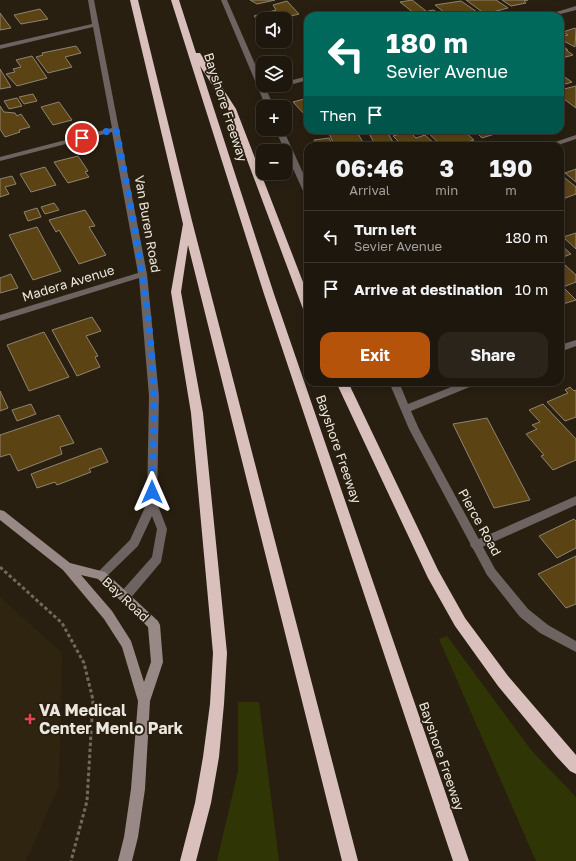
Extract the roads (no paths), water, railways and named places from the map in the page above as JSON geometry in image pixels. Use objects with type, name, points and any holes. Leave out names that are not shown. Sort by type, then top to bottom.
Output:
[{"type":"highway","points":[[134,0],[187,221],[350,861]]},
{"type":"highway","name":"Bayshore Freeway","points":[[175,0],[269,294],[461,861]]},
{"type":"highway","points":[[188,40],[232,109],[304,298]]},
{"type":"highway","points":[[187,221],[176,292],[197,413],[207,504],[220,653],[217,704],[211,757],[203,803],[188,861]]},
{"type":"highway","points":[[344,386],[433,574],[460,622],[503,681],[561,751],[576,766]]},
{"type":"street","name":"Van Buren Road","points":[[91,0],[143,274],[154,396],[152,503],[162,529],[157,559],[124,596]]},
{"type":"street","points":[[224,0],[256,74]]},
{"type":"street","points":[[561,12],[576,8]]},
{"type":"street","points":[[0,47],[95,25]]},
{"type":"street","points":[[292,82],[304,79]]},
{"type":"street","points":[[0,159],[116,129]]},
{"type":"street","points":[[282,136],[304,184]]},
{"type":"street","points":[[560,142],[576,137]]},
{"type":"street","name":"Madera Avenue","points":[[0,318],[143,274]]},
{"type":"street","points":[[564,348],[576,343]]},
{"type":"street","name":"Pierce Road","points":[[396,386],[414,429],[491,572],[524,613],[544,629],[576,647]]},
{"type":"street","points":[[406,409],[464,386]]},
{"type":"street","points":[[476,545],[576,500]]},
{"type":"street","name":"Van Buren Road","points":[[102,575],[134,544],[152,503]]},
{"type":"street","name":"Bay Road","points":[[0,514],[67,567],[108,615],[126,645],[144,701]]},
{"type":"street","name":"Bay Road","points":[[67,567],[102,575],[154,625],[157,662],[144,701],[138,789],[125,861]]},
{"type":"place","name":"VA Medical Center Menlo Park","points":[[30,719]]}]
